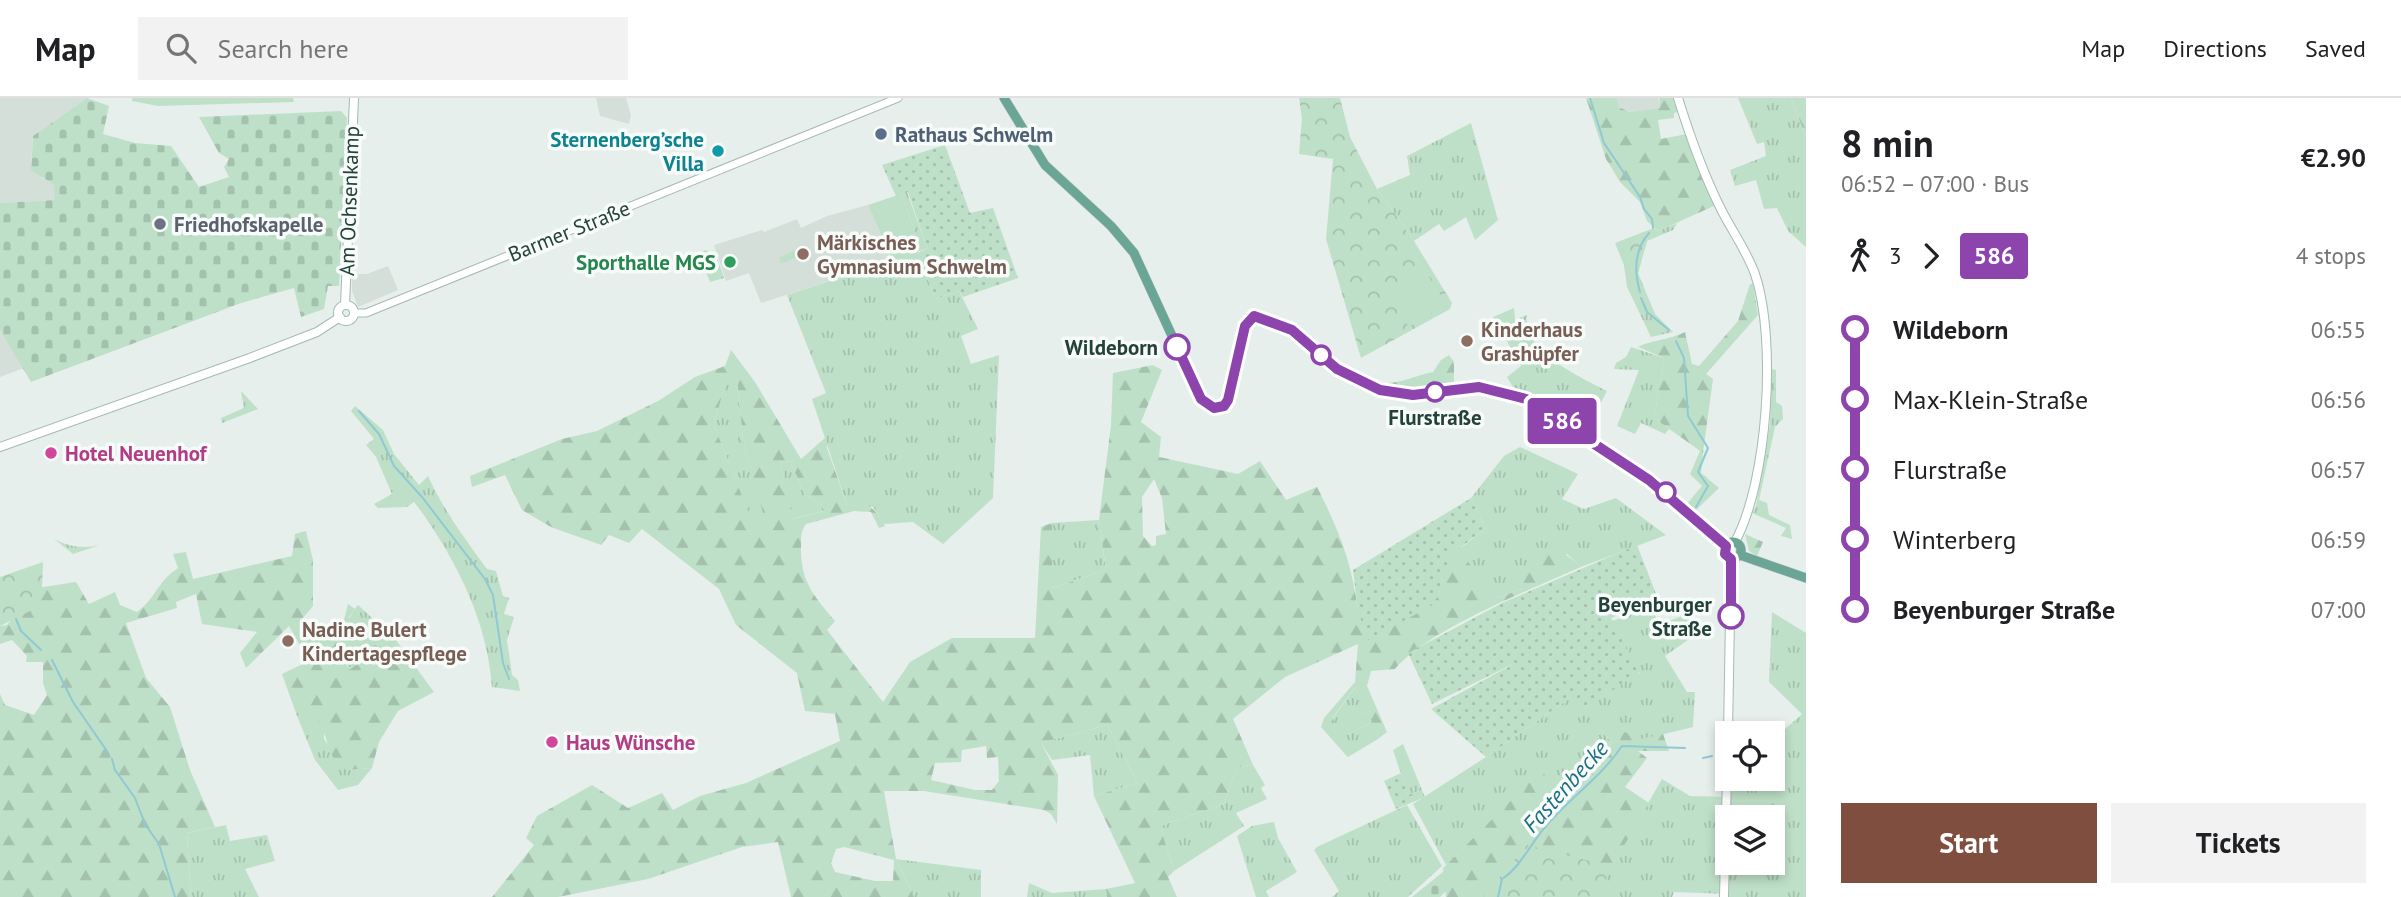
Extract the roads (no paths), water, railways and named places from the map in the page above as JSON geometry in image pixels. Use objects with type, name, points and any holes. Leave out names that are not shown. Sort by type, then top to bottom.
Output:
[{"type":"main road","name":"Am Ochsenkamp","points":[[345,305],[354,98]]},
{"type":"main road","points":[[1004,98],[1045,165],[1111,226],[1134,253],[1200,395],[1211,407],[1221,408],[1228,400],[1242,335],[1250,317],[1265,319],[1292,330],[1337,369],[1380,390],[1413,395],[1479,387],[1526,399],[1649,480],[1726,546]]},
{"type":"main road","points":[[1678,98],[1716,200],[1755,272],[1763,310],[1766,422],[1751,500],[1735,542],[1726,546]]},
{"type":"main road","points":[[345,305],[352,308],[354,313],[349,320],[340,317],[339,309],[345,305]]},
{"type":"main road","points":[[0,447],[317,332],[340,317]]},
{"type":"main road","points":[[1729,721],[1736,557],[1741,547],[1735,542]]},
{"type":"main road","points":[[1726,546],[1725,554],[1806,578]]},
{"type":"main road","points":[[1724,897],[1727,791]]},
{"type":"street","name":"Barmer Straße","points":[[354,313],[366,313],[450,280],[898,98]]},
{"type":"waterway","points":[[1590,98],[1604,143],[1640,197],[1644,209],[1652,219],[1653,228]]},
{"type":"waterway","points":[[1640,292],[1637,276],[1638,254],[1649,233]]},
{"type":"waterway","points":[[1641,298],[1647,312],[1669,330]]},
{"type":"waterway","points":[[1676,341],[1684,358],[1688,416],[1708,448],[1698,472],[1708,486],[1696,507]]},
{"type":"waterway","points":[[359,411],[379,434],[394,466],[422,497],[485,579],[493,595],[503,663],[509,679]]},
{"type":"waterway","points":[[16,619],[21,631],[41,650]]},
{"type":"waterway","points":[[52,660],[73,702],[109,754]]},
{"type":"waterway","name":"Fastenbecke","points":[[1498,897],[1502,879],[1515,868],[1547,825],[1605,767],[1622,746],[1685,748]]},
{"type":"waterway","name":"Fastenbecke","points":[[1703,758],[1712,756]]},
{"type":"waterway","points":[[112,759],[115,770],[135,798],[145,824],[159,844],[175,897]]},
{"type":"place","name":"Rathaus Schwelm","points":[[881,134]]},
{"type":"place","name":"Sternenberg’sche Villa","points":[[718,151]]},
{"type":"place","name":"Friedhofskapelle","points":[[160,224]]},
{"type":"place","name":"Märkisches Gymnasium Schwelm","points":[[803,254]]},
{"type":"place","name":"Sporthalle MGS","points":[[730,262]]},
{"type":"place","name":"Kinderhaus Grashüpfer","points":[[1467,341]]},
{"type":"place","name":"Wildeborn","points":[[1177,347]]},
{"type":"place","name":"Flurstraße","points":[[1435,392]]},
{"type":"place","name":"Hotel Neuenhof","points":[[51,453]]},
{"type":"place","name":"Beyenburger Straße","points":[[1731,616]]},
{"type":"place","name":"Nadine Bulert Kindertagespflege","points":[[288,641]]},
{"type":"place","name":"Haus Wünsche","points":[[552,742]]}]
